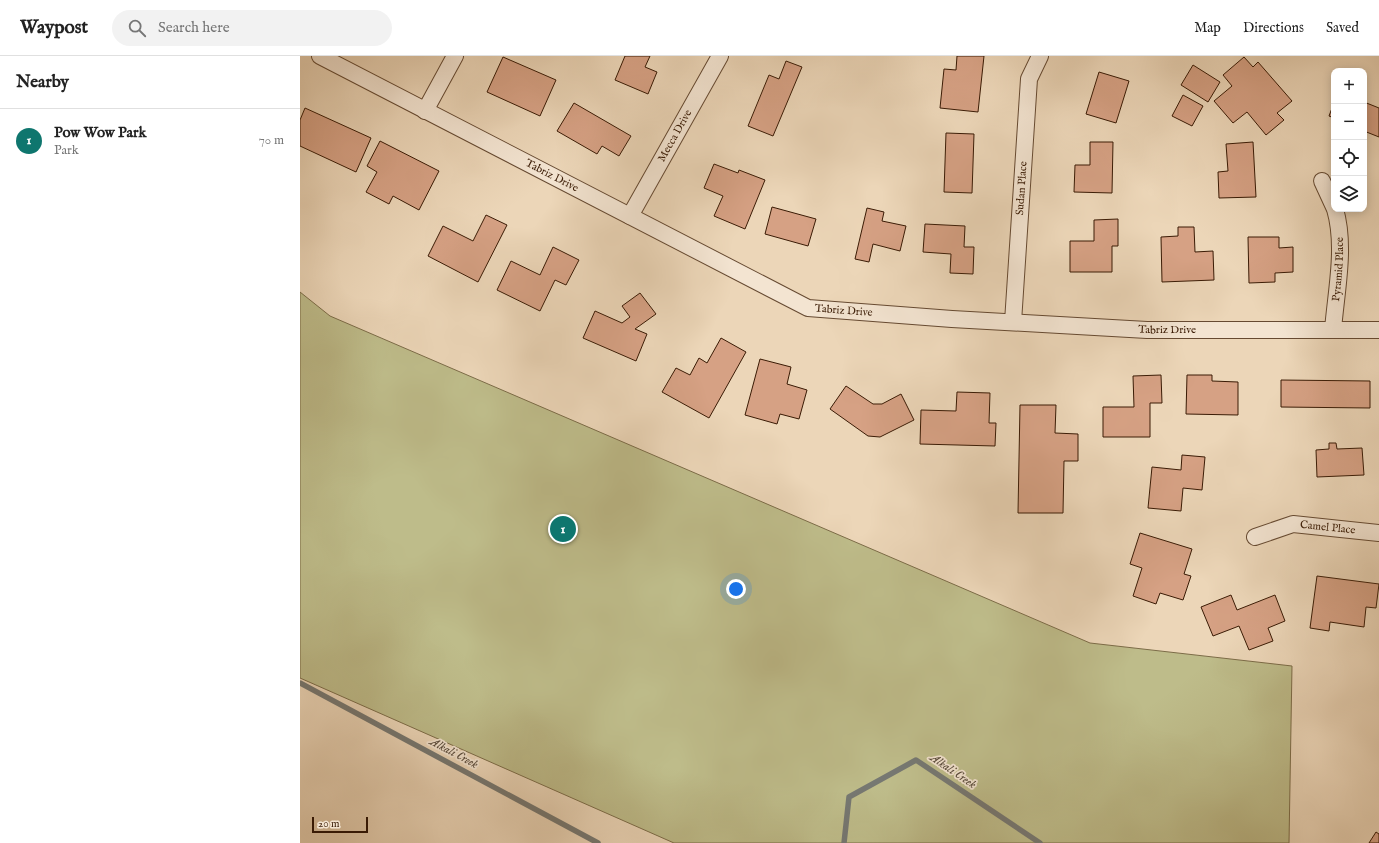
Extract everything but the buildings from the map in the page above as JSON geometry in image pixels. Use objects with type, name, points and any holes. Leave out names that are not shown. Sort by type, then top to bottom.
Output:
[{"type":"street","name":"Tabriz Drive","points":[[320,56],[808,308],[1147,330],[1379,330]]},
{"type":"street","points":[[425,111],[456,56]]},
{"type":"street","name":"Mecca Drive","points":[[630,216],[720,56]]},
{"type":"street","name":"Sudan Place","points":[[1013,322],[1029,79],[1040,56]]},
{"type":"street","name":"Pyramid Place","points":[[1322,181],[1331,201]]},
{"type":"street","name":"Pyramid Place","points":[[1333,330],[1340,244],[1339,223],[1335,212]]},
{"type":"street","name":"Camel Place","points":[[1255,537],[1293,524],[1379,533]]},
{"type":"shaded area","points":[[300,292],[330,316],[1090,643],[1292,666],[1289,843],[674,843],[300,678]]},
{"type":"waterway","name":"Alkali Creek","points":[[300,683],[598,843]]},
{"type":"waterway","name":"Alkali Creek","points":[[844,843],[849,797],[916,760],[1040,843]]},
{"type":"place","name":"Pow Wow Park","points":[[563,529]]}]
